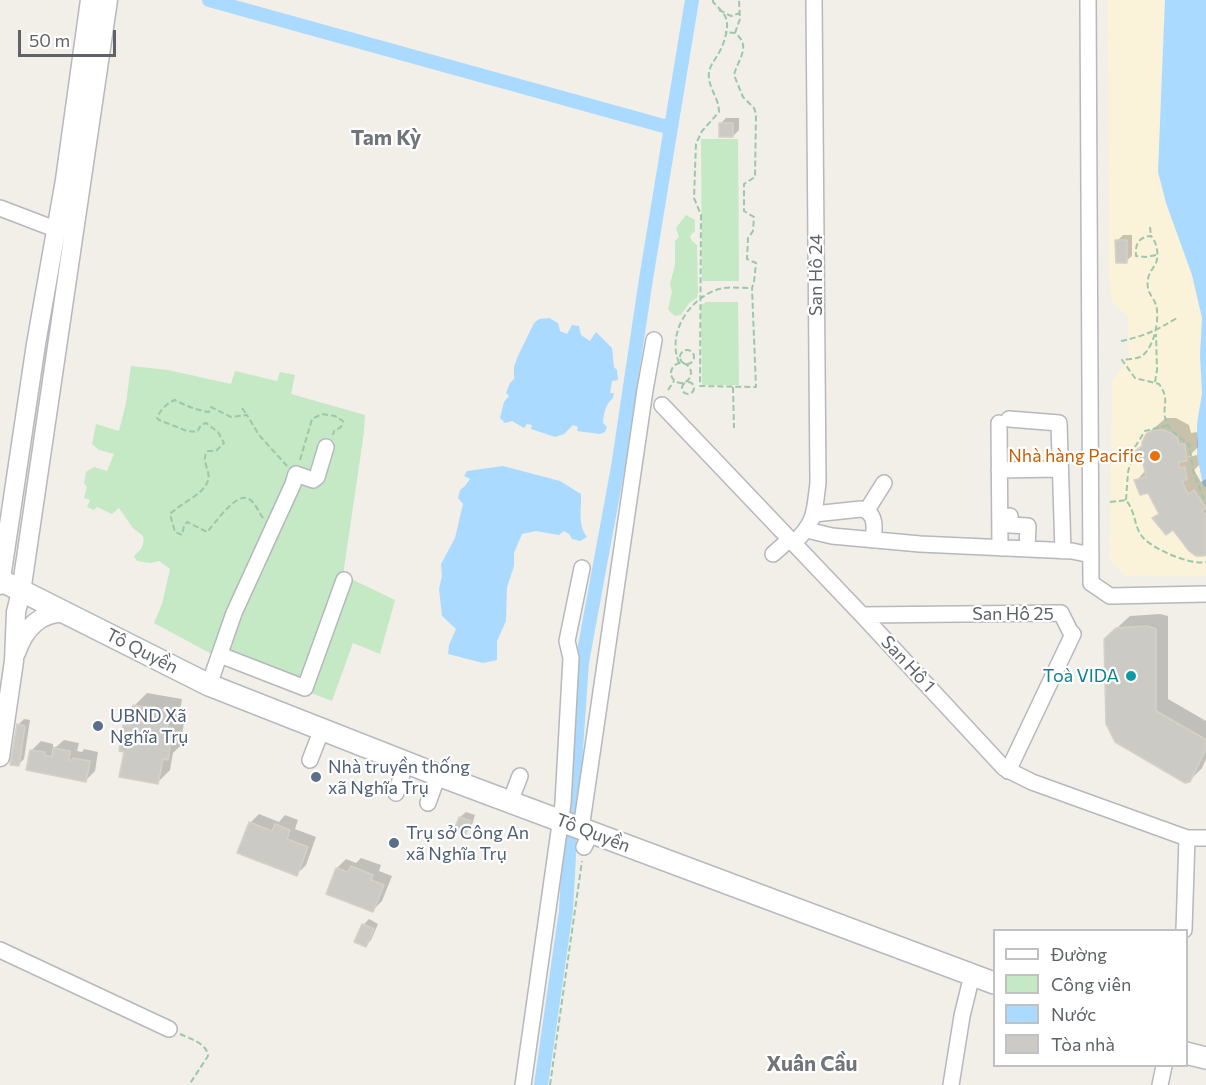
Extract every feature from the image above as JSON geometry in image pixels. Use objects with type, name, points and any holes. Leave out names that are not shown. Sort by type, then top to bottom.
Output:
[{"type":"main road","name":"Tô Quyền","points":[[0,582],[68,613],[209,685],[560,820],[585,836],[993,983]]},
{"type":"main road","points":[[1188,1054],[1206,1058]]},
{"type":"street","points":[[0,582],[18,457],[65,180],[90,0]]},
{"type":"street","points":[[14,660],[16,612],[21,592],[108,0]]},
{"type":"street","name":"San Hô 24","points":[[774,554],[807,530],[814,514],[818,483],[814,0]]},
{"type":"street","points":[[1088,0],[1090,583],[1110,596],[1206,594]]},
{"type":"street","points":[[0,208],[74,235]]},
{"type":"street","points":[[585,836],[643,402],[654,340]]},
{"type":"street","name":"San Hô 1","points":[[665,398],[792,541],[1004,768],[1032,782],[1187,838],[1206,838]]},
{"type":"street","points":[[1000,548],[999,470],[1004,421],[1059,423],[1063,551]]},
{"type":"street","points":[[209,685],[234,613],[296,474],[313,480],[317,477],[326,447]]},
{"type":"street","points":[[999,470],[1060,469]]},
{"type":"street","points":[[867,510],[884,483]]},
{"type":"street","points":[[814,514],[867,510],[875,525],[873,540]]},
{"type":"street","points":[[1010,516],[1010,525],[1028,526],[1027,549]]},
{"type":"street","points":[[807,530],[832,536],[873,540],[1063,551],[1090,555]]},
{"type":"street","points":[[523,1085],[563,803],[571,658],[567,641],[582,568]]},
{"type":"street","points":[[220,655],[305,688],[344,580]]},
{"type":"street","name":"San Hô 25","points":[[862,615],[1061,612],[1073,634],[1008,771]]},
{"type":"street","points":[[0,757],[4,697],[21,640],[32,625],[47,614],[68,613]]},
{"type":"street","points":[[310,760],[322,729]]},
{"type":"street","points":[[396,793],[406,762]]},
{"type":"street","points":[[428,803],[438,775]]},
{"type":"street","points":[[510,802],[520,776]]},
{"type":"street","points":[[1184,929],[1187,838]]},
{"type":"street","points":[[0,950],[169,1029]]},
{"type":"street","points":[[951,1085],[962,1016],[972,975]]},
{"type":"street","points":[[1160,1085],[1164,1067]]},
{"type":"path","points":[[713,0],[726,18],[724,43],[709,71],[709,85],[718,100],[718,112],[702,131],[696,144],[694,198],[700,215],[700,386],[756,387],[752,288],[756,263],[747,259],[748,238],[753,231],[754,217],[744,211],[744,184],[755,177],[756,114],[754,108],[743,97],[734,75],[744,51],[743,42],[735,33],[725,32]]},
{"type":"path","points":[[735,33],[739,26],[739,0]]},
{"type":"path","points":[[719,10],[731,16],[740,13]]},
{"type":"path","points":[[1150,227],[1150,236],[1154,240],[1156,255],[1156,262],[1149,273],[1148,280],[1149,294],[1157,307],[1155,382]]},
{"type":"path","points":[[1150,236],[1139,241],[1136,256],[1156,255]]},
{"type":"path","points":[[679,363],[675,339],[688,310],[700,299],[722,288],[752,288]]},
{"type":"path","points":[[1121,341],[1140,338],[1177,318]]},
{"type":"path","points":[[1156,331],[1149,350],[1140,358],[1122,360],[1135,378],[1155,382],[1164,391],[1166,406],[1164,413],[1168,425],[1189,445],[1194,474],[1206,504]]},
{"type":"path","points":[[685,364],[679,363],[671,369],[670,376],[674,381],[686,382],[691,372],[685,364],[681,361],[681,354],[690,350],[694,358],[692,362],[685,364]]},
{"type":"path","points":[[665,398],[674,381]]},
{"type":"path","points":[[733,387],[734,428]]},
{"type":"path","points":[[247,415],[231,417],[211,407],[208,412],[204,412],[186,407],[175,400],[159,413],[157,418],[159,420],[187,431],[197,432],[201,425],[206,423],[218,432],[224,443],[216,451],[207,451],[204,457],[209,482],[203,490],[170,514],[175,532],[182,535],[184,526],[188,522],[207,532],[223,512],[238,499],[244,497],[253,503],[272,530]]},
{"type":"path","points":[[242,408],[272,452],[296,474],[312,419],[322,414],[335,416],[343,421],[340,430],[334,431],[333,441],[327,442],[326,447]]},
{"type":"path","points":[[1168,425],[1145,431],[1135,447],[1128,472],[1126,500],[1133,509],[1141,536],[1185,561],[1199,564],[1206,562]]},
{"type":"path","points":[[1110,502],[1126,500]]},
{"type":"path","points":[[550,1085],[585,836]]},
{"type":"path","points":[[169,1029],[205,1046],[208,1052],[189,1085]]},
{"type":"green space","points":[[701,139],[738,139],[739,281],[702,281]]},
{"type":"green space","points":[[686,215],[695,220],[695,231],[690,236],[697,245],[698,293],[697,298],[689,303],[681,315],[675,316],[668,309],[672,292],[670,284],[675,265],[675,241],[679,237],[676,228]]},
{"type":"green space","points":[[706,302],[738,302],[739,385],[702,385],[701,305]]},
{"type":"green space","points":[[131,366],[168,370],[231,384],[235,371],[277,381],[280,372],[295,375],[291,394],[365,415],[343,575],[395,600],[380,654],[353,643],[332,701],[219,658],[154,623],[162,604],[170,569],[159,561],[150,563],[137,561],[134,556],[142,547],[143,536],[133,528],[119,508],[112,514],[97,507],[94,510],[87,507],[90,500],[84,498],[87,487],[84,483],[86,472],[94,467],[107,471],[114,454],[99,450],[92,444],[96,424],[119,431],[126,403]]},
{"type":"sand","points":[[1108,0],[1165,0],[1160,95],[1166,203],[1192,275],[1202,318],[1200,355],[1202,393],[1197,424],[1197,455],[1203,485],[1206,488],[1206,508],[1194,491],[1188,494],[1182,481],[1187,479],[1185,467],[1179,468],[1179,462],[1187,460],[1185,444],[1179,444],[1176,438],[1164,431],[1152,431],[1147,434],[1142,446],[1135,452],[1138,463],[1143,463],[1146,477],[1134,480],[1140,495],[1148,493],[1159,514],[1152,519],[1165,535],[1173,530],[1187,548],[1195,554],[1206,555],[1206,576],[1125,576],[1110,560],[1112,382],[1129,356],[1128,316],[1112,302],[1109,272]]},
{"type":"water","points":[[1165,0],[1206,0],[1206,488],[1203,485],[1197,455],[1197,424],[1202,393],[1200,355],[1202,318],[1192,275],[1166,203],[1158,172]]},
{"type":"water","points":[[549,318],[558,323],[560,331],[567,334],[572,325],[579,326],[581,335],[590,341],[596,332],[612,348],[618,380],[612,381],[610,393],[614,393],[613,398],[604,413],[603,423],[607,427],[605,432],[600,434],[577,431],[578,427],[573,425],[564,434],[555,437],[531,429],[532,425],[527,424],[524,428],[512,421],[505,423],[500,418],[504,402],[509,396],[506,393],[514,379],[517,358],[534,323],[539,319]]},
{"type":"water","points":[[503,466],[560,481],[581,494],[581,521],[587,537],[580,541],[572,539],[564,531],[559,535],[536,531],[522,534],[514,553],[514,566],[507,587],[506,621],[497,641],[497,660],[483,663],[448,654],[456,629],[442,616],[439,589],[442,576],[441,564],[455,538],[463,504],[458,498],[460,490],[470,479],[464,476],[467,471]]},
{"type":"building","points":[[719,123],[733,123],[733,137],[719,137]]},
{"type":"building","points":[[1115,240],[1127,240],[1127,263],[1116,263]]},
{"type":"building","points":[[1153,430],[1171,433],[1177,437],[1179,444],[1185,444],[1187,461],[1179,462],[1179,468],[1185,467],[1187,479],[1182,481],[1188,494],[1194,490],[1206,508],[1202,511],[1206,515],[1206,555],[1204,556],[1196,556],[1189,551],[1173,530],[1166,535],[1152,518],[1159,514],[1148,493],[1140,495],[1134,480],[1146,477],[1143,463],[1138,463],[1135,451],[1142,446],[1146,434]]},
{"type":"building","name":"Toà VIDA","points":[[1147,626],[1156,629],[1156,711],[1205,739],[1206,749],[1190,782],[1185,783],[1115,742],[1106,724],[1104,639],[1116,628]]},
{"type":"building","points":[[133,705],[171,711],[166,734],[172,735],[168,760],[163,759],[158,784],[119,777],[124,752],[119,751],[123,725],[130,726]]},
{"type":"building","points":[[17,724],[25,726],[19,766],[10,765]]},
{"type":"building","points":[[53,748],[70,751],[69,760],[73,758],[90,761],[86,782],[26,770],[30,750],[45,752],[44,755],[52,757]]},
{"type":"building","points":[[459,817],[471,821],[465,835],[454,831]]},
{"type":"building","points":[[249,822],[272,831],[275,824],[290,830],[287,839],[308,847],[297,876],[237,853]]},
{"type":"building","points":[[351,866],[373,875],[371,880],[384,885],[373,912],[326,894],[336,868],[348,872]]},
{"type":"building","points":[[362,924],[374,929],[366,947],[354,942]]},
{"type":"waterway","points":[[209,0],[671,128]]},
{"type":"waterway","points":[[572,808],[582,662],[618,467],[692,0]]},
{"type":"waterway","points":[[541,1085],[566,910],[570,837]]},
{"type":"place","name":"Nhà hàng Pacific","points":[[1155,456]]},
{"type":"place","name":"Toà VIDA","points":[[1131,676]]},
{"type":"place","name":"UBND Xã Nghĩa Trụ","points":[[98,726]]},
{"type":"place","name":"Nhà truyền thống xã Nghĩa Trụ","points":[[316,777]]},
{"type":"place","name":"Trụ sở Công An xã Nghĩa Trụ","points":[[394,843]]},
{"type":"district","name":"Tam Kỳ","points":[[386,138]]},
{"type":"district","name":"Xuân Cầu","points":[[812,1064]]}]
